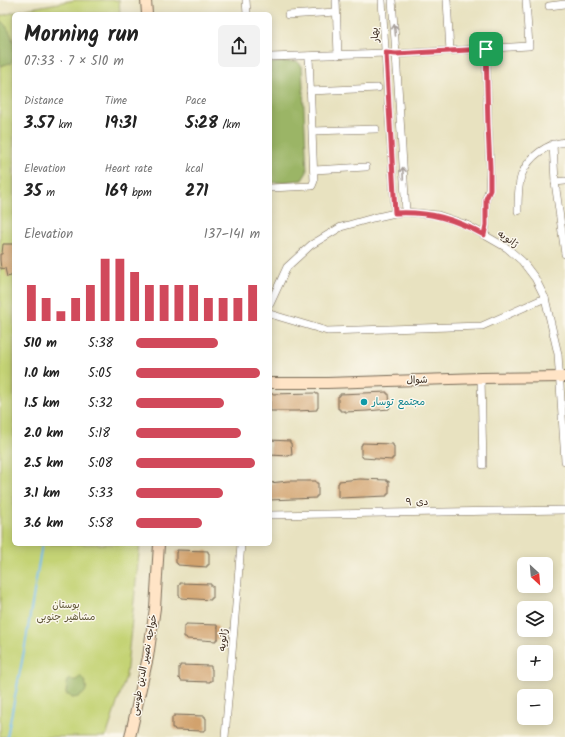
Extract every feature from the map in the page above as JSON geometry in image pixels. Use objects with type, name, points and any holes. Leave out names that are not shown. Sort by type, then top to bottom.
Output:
[{"type":"street","points":[[146,0],[147,12]]},
{"type":"street","points":[[246,0],[247,12]]},
{"type":"street","points":[[336,0],[338,54]]},
{"type":"street","name":"بهار","points":[[382,0],[395,213]]},
{"type":"street","name":"بهار","points":[[392,0],[406,212]]},
{"type":"street","points":[[447,0],[450,51]]},
{"type":"street","points":[[272,57],[338,54],[396,54],[529,46],[526,0]]},
{"type":"street","points":[[549,6],[565,4]]},
{"type":"street","points":[[288,15],[336,12]]},
{"type":"street","points":[[484,235],[486,225],[486,199],[490,190],[486,49]]},
{"type":"street","points":[[272,188],[312,186],[314,181],[309,56]]},
{"type":"street","points":[[310,91],[378,88]]},
{"type":"street","points":[[313,131],[376,129]]},
{"type":"street","points":[[518,211],[521,174],[530,161],[541,150],[553,144],[565,142]]},
{"type":"street","points":[[553,144],[555,182],[563,218],[565,254]]},
{"type":"street","points":[[314,170],[366,167]]},
{"type":"street","points":[[555,182],[565,181]]},
{"type":"street","name":"ژانویه","points":[[272,300],[287,267],[311,245],[341,227],[373,218],[406,212],[438,216],[467,226],[484,235],[507,248],[522,261],[535,278],[546,298],[562,377],[565,461]]},
{"type":"street","points":[[272,315],[327,332],[482,326],[546,298]]},
{"type":"street","name":"شوال","points":[[272,383],[562,377]]},
{"type":"street","points":[[481,378],[483,465]]},
{"type":"street","name":"۹ دی","points":[[272,515],[565,510]]},
{"type":"street","name":"خواجه نصیر الدین طوسی","points":[[130,737],[148,657],[155,608],[159,546]]},
{"type":"street","name":"ژانویه","points":[[225,737],[242,546]]},
{"type":"green space","name":"بوستان مشاهیر جنوبی","points":[[75,0],[119,0],[120,12],[15,12]]},
{"type":"green space","name":"بوستان مشاهیر جنوبی","points":[[12,13],[12,546],[140,546],[126,676],[106,737],[0,737],[0,16]]},
{"type":"green space","points":[[0,20],[8,29],[12,38],[12,61],[11,64],[0,66]]},
{"type":"green space","points":[[297,61],[302,66],[307,172],[302,180],[272,183],[272,63]]},
{"type":"green space","points":[[80,676],[86,684],[86,690],[81,696],[72,698],[66,693],[67,683],[69,679],[75,680]]},
{"type":"building","points":[[3,244],[12,244],[12,276],[7,277],[5,268],[1,269],[0,254],[2,254]]},
{"type":"building","name":"مجتمع توسار","points":[[387,392],[387,394],[389,394],[389,409],[345,412],[338,409],[338,396],[340,396],[340,394]]},
{"type":"building","points":[[316,393],[318,394],[318,408],[317,410],[272,411],[272,394]]},
{"type":"building","points":[[272,440],[290,441],[292,455],[272,455]]},
{"type":"building","points":[[362,443],[393,444],[394,458],[392,458],[392,460],[363,458],[361,456]]},
{"type":"building","points":[[360,479],[389,481],[389,494],[387,494],[387,496],[338,497],[339,481]]},
{"type":"building","points":[[316,481],[316,483],[318,483],[318,496],[316,496],[316,498],[272,500],[272,483]]},
{"type":"building","points":[[177,550],[208,551],[209,565],[207,565],[207,567],[178,565],[176,563]]},
{"type":"building","points":[[180,583],[211,584],[211,586],[213,586],[213,598],[211,598],[211,600],[181,598],[179,596]]},
{"type":"building","points":[[186,624],[217,625],[218,639],[216,639],[216,641],[187,639],[184,637],[184,626],[186,626]]},
{"type":"building","points":[[180,665],[211,666],[212,681],[181,681],[180,678],[179,679]]},
{"type":"building","points":[[174,715],[205,716],[206,730],[175,730],[172,728],[172,717],[174,717]]},
{"type":"waterway","points":[[7,737],[25,646],[42,546]]},
{"type":"place","name":"مجتمع توسار","points":[[364,402]]},
{"type":"route","points":[[486,49],[490,190],[486,199],[486,225],[484,235],[467,226],[438,216],[406,212],[395,213],[386,53],[396,54],[486,49]]}]
